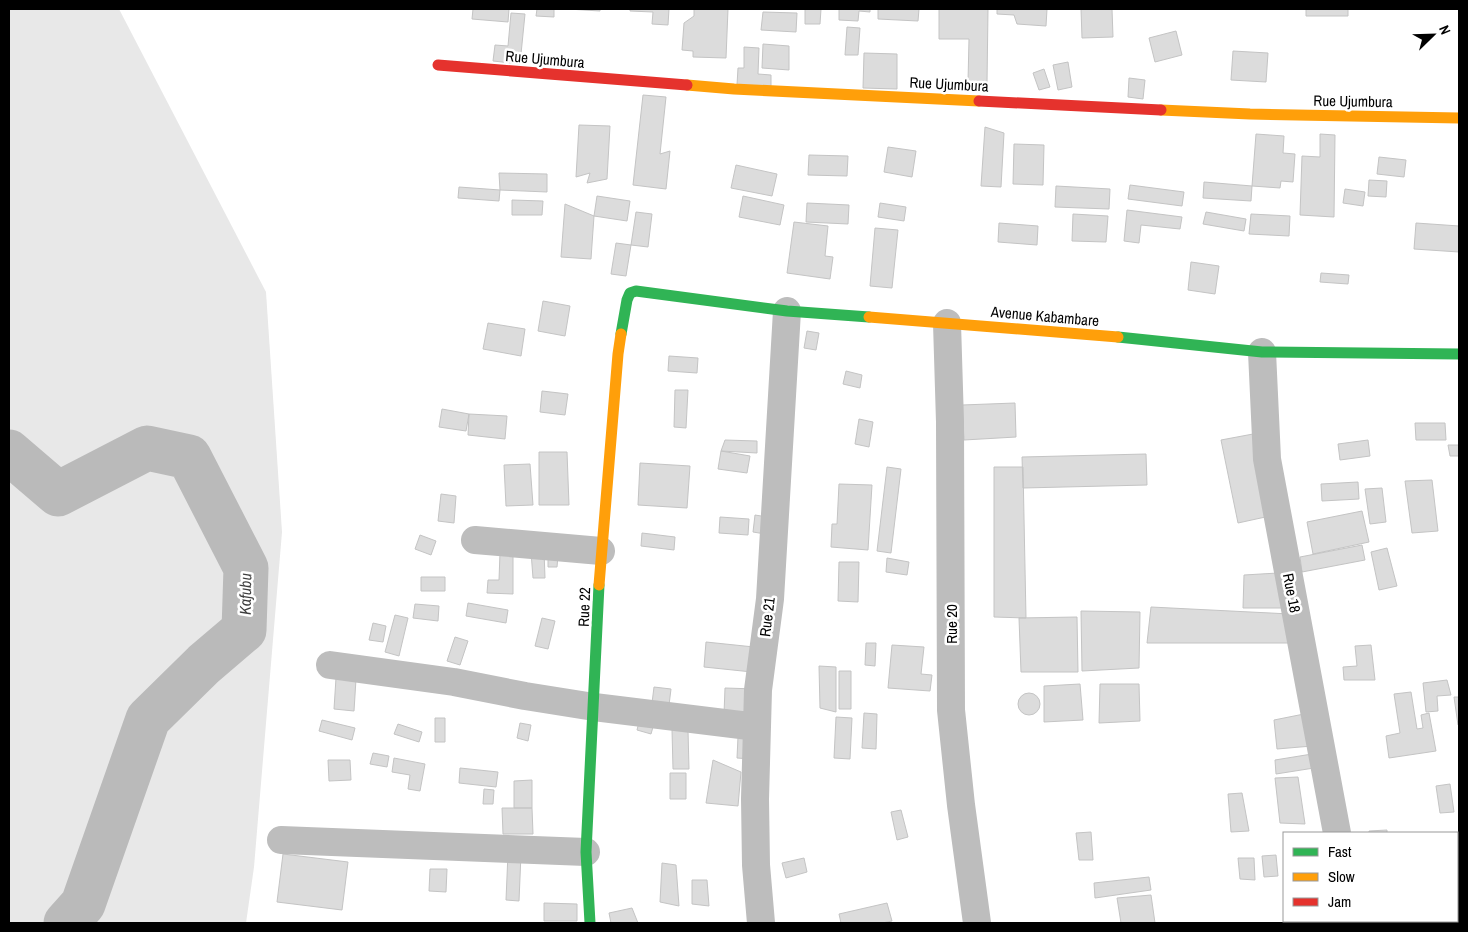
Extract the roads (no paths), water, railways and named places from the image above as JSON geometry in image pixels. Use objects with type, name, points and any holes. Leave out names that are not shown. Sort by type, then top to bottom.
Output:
[{"type":"street","name":"Rue Ujumbura","points":[[438,65],[734,89],[1250,114],[1459,118]]},
{"type":"street","name":"Avenue Kabambare","points":[[630,293],[636,291],[788,311],[1124,337],[1262,352],[1459,354]]},
{"type":"street","name":"Rue 22","points":[[590,923],[586,852],[601,551],[618,354],[627,300],[630,293]]},
{"type":"street","name":"Rue 21","points":[[762,923],[756,865],[755,799],[758,690],[770,599],[788,311]]},
{"type":"street","name":"Rue 20","points":[[947,322],[950,422],[951,710],[961,805],[977,923]]},
{"type":"street","name":"Rue 18","points":[[1262,352],[1267,459],[1337,832]]},
{"type":"street","points":[[475,540],[601,551]]},
{"type":"street","points":[[330,666],[454,682],[594,707],[757,728]]},
{"type":"street","points":[[281,840],[586,852]]},
{"type":"waterway","name":"Kafubu","points":[[9,452],[58,494],[147,448],[189,457],[246,568],[244,630],[204,664],[148,719],[83,904],[66,923]]}]
